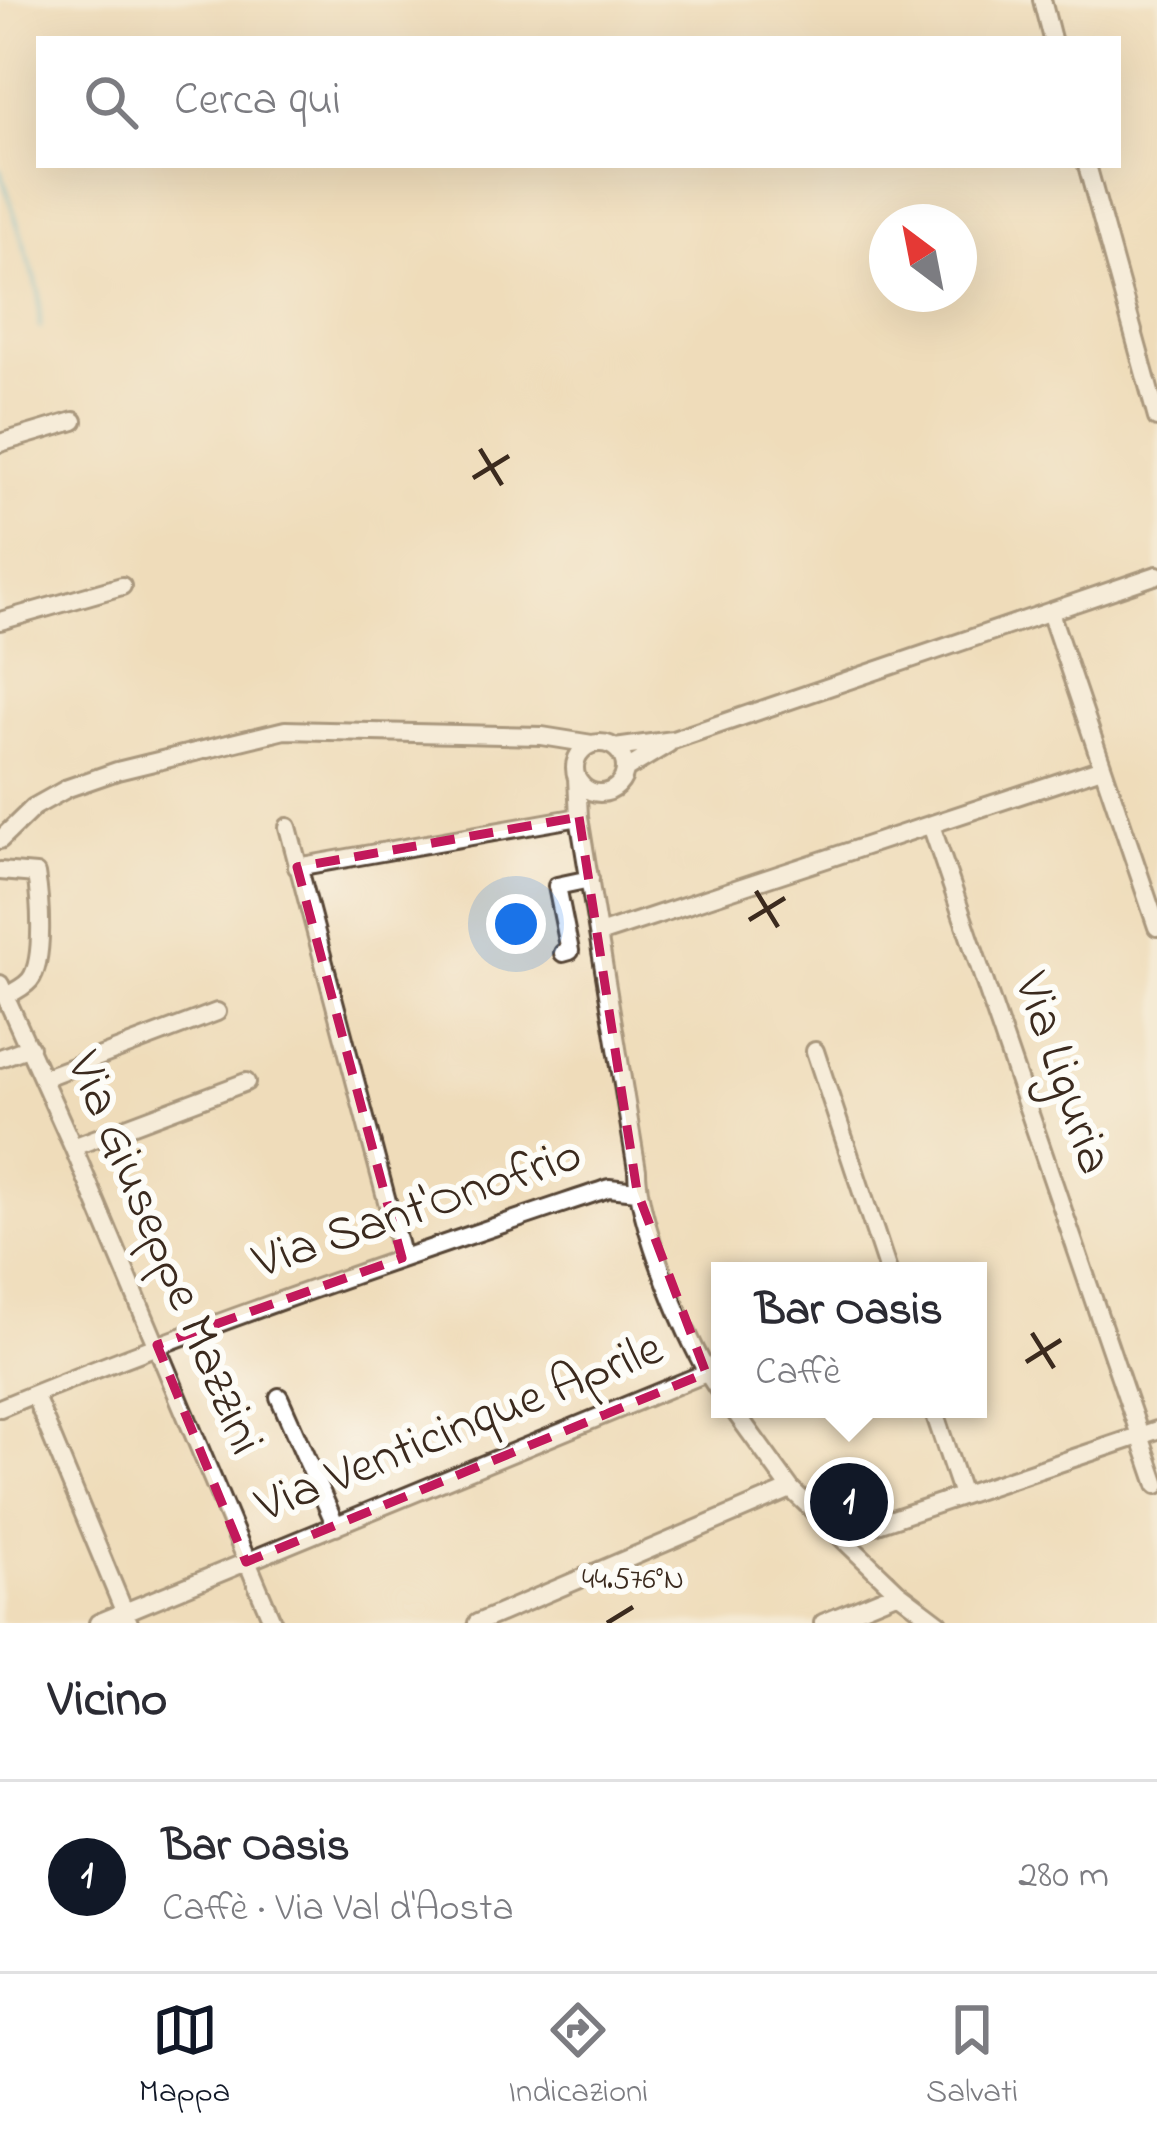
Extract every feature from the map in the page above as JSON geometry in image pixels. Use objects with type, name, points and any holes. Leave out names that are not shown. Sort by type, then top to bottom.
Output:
[{"type":"street","points":[[1042,0],[1051,36]]},
{"type":"street","points":[[1088,168],[1157,418]]},
{"type":"street","points":[[0,442],[74,421]]},
{"type":"street","points":[[0,840],[34,807],[68,788],[285,730],[545,737],[615,748],[674,740],[1157,574]]},
{"type":"street","points":[[0,621],[122,586]]},
{"type":"street","points":[[1051,612],[1157,927]]},
{"type":"street","points":[[545,737],[596,792]]},
{"type":"street","points":[[298,866],[579,817],[596,792],[618,784],[625,770],[674,740]]},
{"type":"street","points":[[576,770],[592,744]]},
{"type":"street","points":[[615,748],[625,770]]},
{"type":"street","points":[[599,934],[932,828],[1102,768]]},
{"type":"street","name":"Via Sant'Onofrio","points":[[0,1408],[157,1345],[402,1258],[610,1188],[637,1191],[579,817],[576,770]]},
{"type":"street","points":[[288,827],[402,1258]]},
{"type":"street","name":"Via Liguria","points":[[932,828],[1149,1433],[1157,1485]]},
{"type":"street","points":[[0,871],[36,874],[41,906],[34,974],[27,984],[3,990]]},
{"type":"street","points":[[563,953],[571,951],[556,886],[590,879]]},
{"type":"street","name":"Via Giuseppe Mazzini","points":[[3,990],[74,1147],[273,1623]]},
{"type":"street","points":[[44,1078],[217,1012]]},
{"type":"street","points":[[0,1058],[30,1047]]},
{"type":"street","points":[[815,1051],[884,1262]]},
{"type":"street","points":[[74,1147],[246,1082]]},
{"type":"street","points":[[637,1191],[711,1380]]},
{"type":"street","name":"Via Venticinque Aprile","points":[[98,1623],[127,1618],[246,1562],[706,1373]]},
{"type":"street","points":[[34,1394],[127,1618]]},
{"type":"street","points":[[279,1397],[336,1526]]},
{"type":"street","points":[[740,1418],[791,1489],[898,1592],[939,1623]]},
{"type":"street","points":[[936,1418],[962,1495]]},
{"type":"street","points":[[842,1536],[1149,1433]]},
{"type":"street","points":[[477,1623],[791,1489]]},
{"type":"street","points":[[823,1623],[898,1592]]},
{"type":"highlighted area","points":[[579,817],[637,1191],[706,1373],[246,1562],[157,1345],[402,1258],[297,867]]},
{"type":"waterway","points":[[0,169],[39,292],[40,327]]},
{"type":"place","name":"Bar Oasis","points":[[849,1502]]}]
